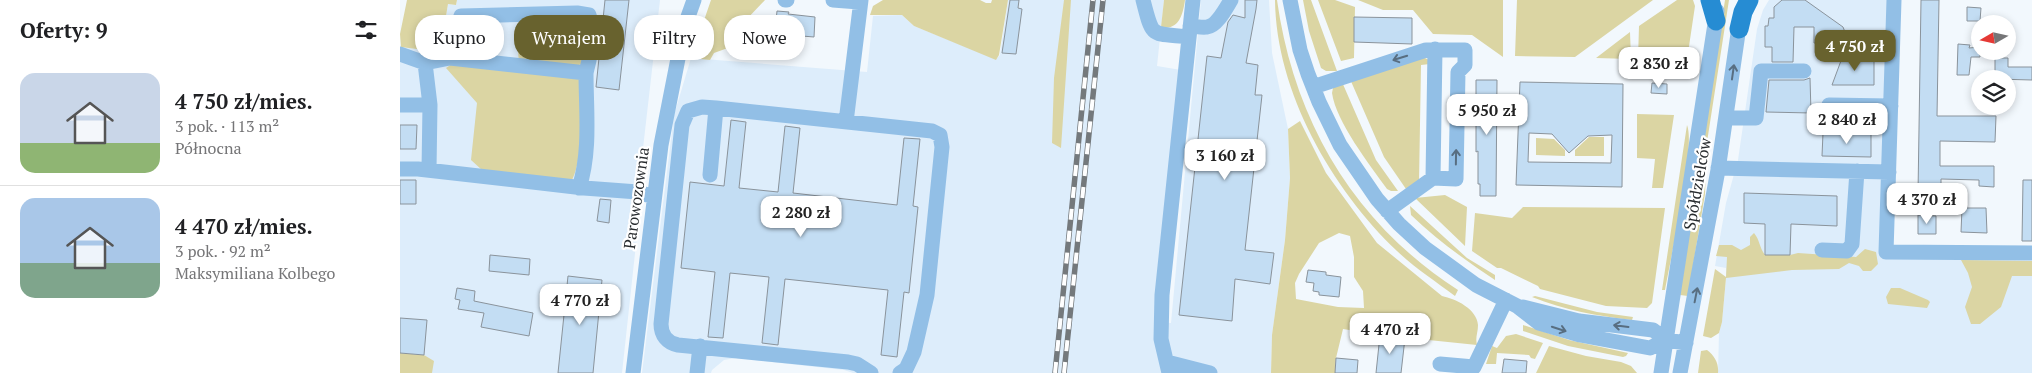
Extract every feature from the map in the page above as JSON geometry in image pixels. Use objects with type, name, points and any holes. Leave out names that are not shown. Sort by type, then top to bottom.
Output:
[{"type":"main road","points":[[1710,0],[1716,21]]},
{"type":"main road","points":[[1739,29],[1743,12],[1749,0]]},
{"type":"street","name":"Parowozownia","points":[[682,0],[683,15]]},
{"type":"street","name":"Parowozownia","points":[[689,15],[694,0]]},
{"type":"street","points":[[833,0],[860,1],[846,122]]},
{"type":"street","points":[[1143,0],[1151,29],[1156,33],[1190,31],[1212,25],[1227,8],[1230,0]]},
{"type":"street","points":[[1193,0],[1162,295],[1161,339],[1168,368],[1210,373]]},
{"type":"street","points":[[1290,0],[1300,50],[1329,125],[1365,184],[1411,235],[1440,260],[1476,285],[1511,303],[1579,321],[1653,330],[1666,340],[1686,342]]},
{"type":"street","name":"Spółdzielców","points":[[1661,373],[1687,215],[1718,0]]},
{"type":"street","name":"Spółdzielców","points":[[1680,373],[1718,168],[1742,0]]},
{"type":"street","points":[[1894,0],[1886,252],[2032,253]]},
{"type":"street","points":[[500,15],[577,13],[589,15],[593,25],[592,48],[586,72],[587,136],[583,176],[579,188]]},
{"type":"street","points":[[1433,178],[1435,49]]},
{"type":"street","points":[[1313,87],[1426,50],[1465,50],[1465,65],[1458,72],[1456,179],[1433,178],[1388,211]]},
{"type":"street","points":[[400,54],[426,63],[440,60]]},
{"type":"street","points":[[469,60],[586,72]]},
{"type":"street","name":"Parowozownia","points":[[632,373],[662,137],[678,60]]},
{"type":"street","points":[[426,63],[430,105],[430,170]]},
{"type":"street","points":[[1726,118],[1756,118],[1762,71],[1804,71]]},
{"type":"street","points":[[400,105],[430,105]]},
{"type":"street","points":[[1829,105],[1891,106]]},
{"type":"street","points":[[871,373],[858,364],[848,362],[678,345],[669,342],[663,333],[662,324],[682,125],[688,111],[702,107],[716,108],[932,131],[940,136],[942,141],[927,295],[914,352],[906,369],[900,373]]},
{"type":"street","points":[[710,175],[716,108]]},
{"type":"street","points":[[1718,168],[1889,172]]},
{"type":"street","points":[[400,169],[430,170],[579,188],[638,192],[654,197]]},
{"type":"street","points":[[1822,250],[1847,251],[1852,244],[1857,171]]},
{"type":"street","points":[[1440,364],[1474,367],[1511,303]]},
{"type":"street","points":[[697,373],[700,346]]},
{"type":"shaded area","points":[[407,0],[457,0],[456,5],[448,4],[446,15],[415,15],[415,49],[401,47],[400,34]]},
{"type":"shaded area","points":[[457,0],[660,0],[658,15],[634,15],[634,60],[653,60],[638,192],[637,235],[622,373],[400,373],[400,45],[401,47],[415,48],[415,60],[504,60],[504,15],[446,15],[448,4],[456,5]]},
{"type":"shaded area","points":[[711,0],[765,0],[751,15],[724,15],[724,49],[714,53],[714,15],[706,15]]},
{"type":"shaded area","points":[[883,0],[980,0],[991,3],[992,0],[1008,0],[999,55],[996,60],[914,26],[902,15],[870,15],[873,6]]},
{"type":"shaded area","points":[[1008,0],[1164,0],[1157,66],[1181,70],[1160,248],[1154,322],[1171,323],[1201,0],[1269,0],[1272,53],[1288,129],[1290,178],[1285,240],[1272,335],[1271,373],[853,373],[844,370],[736,358],[724,360],[711,373],[642,373],[674,115],[690,60],[714,60],[867,72],[873,16],[902,15],[914,26],[996,59],[1000,55]]},
{"type":"shaded area","points":[[1064,0],[1071,0],[1061,148],[1052,143],[1054,78]]},
{"type":"shaded area","points":[[1164,0],[1185,0],[1179,20],[1176,24],[1167,28],[1161,27]]},
{"type":"shaded area","points":[[1275,0],[1277,0],[1285,44],[1298,87],[1314,127],[1335,165],[1360,201],[1388,233],[1421,263],[1458,290],[1455,296],[1397,251],[1373,226],[1330,169],[1312,137],[1297,104],[1285,69],[1278,35]]},
{"type":"shaded area","points":[[1303,0],[1311,0],[1337,71],[1326,71],[1321,68],[1309,31]]},
{"type":"shaded area","points":[[1318,0],[1335,0],[1355,7],[1354,58],[1341,61]]},
{"type":"shaded area","points":[[1358,0],[1503,0],[1503,57],[1472,35],[1433,34],[1413,10],[1383,10]]},
{"type":"shaded area","points":[[1517,0],[1653,0],[1575,57],[1515,56]]},
{"type":"shaded area","points":[[1677,0],[1693,0],[1695,6],[1688,53],[1676,52],[1675,58],[1638,59],[1639,26]]},
{"type":"shaded area","points":[[1725,0],[1729,0],[1707,142],[1705,194],[1688,296],[1680,295]]},
{"type":"shaded area","points":[[1769,0],[1888,0],[1882,258],[2032,261],[2032,373],[1718,373],[1719,333],[1722,321],[1726,268],[1715,266],[1726,203],[1738,160],[1757,29],[1763,10]]},
{"type":"shaded area","points":[[1630,32],[1631,59],[1596,58]]},
{"type":"shaded area","points":[[1423,57],[1429,60],[1430,64],[1421,65],[1419,183],[1406,189],[1384,157],[1350,79]]},
{"type":"shaded area","points":[[519,60],[585,60],[585,62],[577,66]]},
{"type":"shaded area","points":[[452,64],[575,74],[581,81],[581,132],[576,170],[572,180],[482,170],[471,160],[477,103],[446,68]]},
{"type":"shaded area","points":[[1342,82],[1376,160],[1398,191],[1387,189],[1363,156],[1340,117],[1332,93],[1333,88]]},
{"type":"shaded area","points":[[1637,114],[1674,115],[1663,188],[1652,188],[1655,159],[1637,158]]},
{"type":"shaded area","points":[[1300,121],[1326,173],[1377,243],[1442,296],[1459,302],[1474,314],[1478,325],[1477,345],[1380,335],[1343,329],[1336,358],[1335,373],[1271,373],[1272,335],[1285,240],[1290,178],[1288,129]],"holes":[[[1339,233],[1350,236],[1354,257],[1354,277],[1363,291],[1364,308],[1338,307],[1296,299],[1295,283],[1319,243]]]},
{"type":"shaded area","points":[[1687,125],[1689,137],[1685,179],[1665,290],[1662,290]]},
{"type":"shaded area","points":[[1589,137],[1604,137],[1604,156],[1575,156],[1575,150]]},
{"type":"shaded area","points":[[1536,138],[1554,139],[1565,150],[1565,156],[1536,155]]},
{"type":"shaded area","points":[[1445,195],[1467,207],[1465,246],[1415,198]]},
{"type":"shaded area","points":[[1410,206],[1467,258],[1495,275],[1495,280],[1431,233],[1411,215]]},
{"type":"shaded area","points":[[1523,207],[1665,208],[1652,303],[1647,308],[1606,306],[1540,289],[1538,286],[1501,268],[1497,268],[1472,251],[1475,213],[1512,218]]},
{"type":"shaded area","points":[[1754,233],[1765,255],[1790,255],[1798,253],[1856,257],[1865,249],[1876,252],[1878,264],[1871,271],[1863,271],[1859,266],[1849,263],[1839,269],[1792,270],[1726,278],[1722,322],[1719,333],[1711,338],[1703,336],[1715,269],[1726,277],[1727,257],[1716,256],[1719,245],[1732,245],[1741,250],[1750,245],[1750,237]]},
{"type":"shaded area","points":[[1961,260],[2032,261],[2032,276],[2012,276],[2001,307],[1980,324],[1971,324],[1965,307],[1972,287],[1968,273]]},
{"type":"shaded area","points":[[1891,288],[1900,288],[1930,302],[1927,308],[1888,304],[1886,297]]},
{"type":"shaded area","points":[[1535,296],[1597,312],[1633,317],[1632,320],[1581,312],[1556,306],[1532,297]]},
{"type":"shaded area","points":[[1523,325],[1569,340],[1628,353],[1623,357],[1568,346],[1523,331]]},
{"type":"shaded area","points":[[1516,334],[1543,343],[1535,359],[1529,355],[1497,353],[1496,364],[1486,364],[1492,346],[1497,348],[1506,336]]},
{"type":"shaded area","points":[[1549,346],[1586,356],[1621,362],[1631,366],[1637,373],[1536,373]]},
{"type":"shaded area","points":[[1707,350],[1716,360],[1718,373],[1698,373],[1701,351]]},
{"type":"shaded area","points":[[400,353],[424,355],[434,361],[432,373],[400,373]]},
{"type":"building","points":[[605,0],[629,0],[624,45],[624,15],[603,15]]},
{"type":"building","points":[[1010,0],[1019,0],[1018,8],[1022,9],[1016,54],[1002,53]]},
{"type":"building","points":[[1245,0],[1257,0],[1246,63],[1258,65],[1255,95],[1262,95],[1245,250],[1274,253],[1270,284],[1235,279],[1232,321],[1179,315],[1207,56],[1221,58],[1228,22],[1233,15],[1245,18]]},
{"type":"building","points":[[1782,0],[1805,0],[1843,27],[1845,32],[1838,47],[1830,47],[1830,43],[1814,43],[1814,27],[1794,27],[1793,62],[1772,62],[1772,47],[1765,47],[1765,26],[1768,26],[1769,18],[1774,18],[1774,7]]},
{"type":"building","points":[[1921,0],[1939,0],[1937,116],[1996,116],[1995,142],[1940,141],[1940,166],[1994,166],[1994,187],[1979,186],[1979,180],[1941,179],[1941,193],[1918,193]]},
{"type":"building","points":[[1967,7],[1981,8],[1980,15],[1971,15],[1971,21],[1967,21]]},
{"type":"building","points":[[777,11],[797,15],[777,15]]},
{"type":"building","points":[[805,16],[815,17],[814,37],[805,36]]},
{"type":"building","points":[[1354,17],[1412,18],[1412,44],[1354,42]]},
{"type":"building","points":[[1958,44],[1970,45],[1969,75],[1957,75]]},
{"type":"building","points":[[1842,58],[1874,59],[1874,85],[1832,85]]},
{"type":"building","points":[[599,60],[622,60],[619,90],[596,87]]},
{"type":"building","points":[[1995,60],[2008,60],[2008,67],[2032,67],[2032,80],[2016,80],[2016,70],[1995,70]]},
{"type":"building","points":[[1810,78],[1811,113],[1766,112],[1769,80],[1804,80]]},
{"type":"building","points":[[1476,80],[1497,80],[1496,196],[1480,196],[1478,151],[1476,152]]},
{"type":"building","points":[[1520,82],[1623,84],[1622,187],[1516,185]],"holes":[[[1529,133],[1552,134],[1569,153],[1588,136],[1612,135],[1611,163],[1528,162]]]},
{"type":"building","points":[[1652,83],[1667,84],[1667,94],[1651,93]]},
{"type":"building","points":[[731,120],[746,122],[739,188],[778,192],[785,126],[800,128],[793,193],[897,205],[904,138],[920,139],[913,206],[918,207],[909,293],[904,292],[897,357],[881,355],[888,290],[785,279],[778,345],[762,343],[769,277],[730,273],[723,338],[708,337],[715,272],[681,268],[690,182],[724,186]]},
{"type":"building","points":[[400,125],[417,125],[416,149],[400,149]]},
{"type":"building","points":[[1823,133],[1871,134],[1871,157],[1822,156]]},
{"type":"building","points":[[400,180],[416,180],[416,204],[400,204]]},
{"type":"building","points":[[2023,180],[2032,180],[2032,241],[2022,241]]},
{"type":"building","points":[[1744,193],[1837,196],[1837,226],[1791,224],[1790,255],[1765,255],[1765,224],[1744,223]]},
{"type":"building","points":[[600,199],[611,200],[609,223],[597,221]]},
{"type":"building","points":[[1962,208],[1986,208],[1987,233],[1961,232]]},
{"type":"building","points":[[1918,215],[1936,216],[1936,234],[1918,234]]},
{"type":"building","points":[[490,255],[530,259],[529,275],[489,271]]},
{"type":"building","points":[[1308,270],[1326,272],[1326,275],[1341,277],[1339,297],[1319,295],[1319,292],[1313,291],[1314,283],[1306,282]]},
{"type":"building","points":[[568,276],[602,280],[593,373],[558,373]]},
{"type":"building","points":[[457,288],[475,291],[474,301],[533,313],[529,336],[481,327],[484,313],[458,309],[460,300],[455,299]]},
{"type":"building","points":[[400,318],[427,320],[424,355],[400,353]]},
{"type":"building","points":[[1380,335],[1405,338],[1401,373],[1376,373]]},
{"type":"building","points":[[1336,358],[1358,360],[1357,373],[1335,373]]},
{"type":"building","points":[[1504,359],[1527,361],[1526,373],[1502,373]]},
{"type":"railway","points":[[1055,373],[1093,0]]},
{"type":"railway","points":[[1064,373],[1103,0]]}]
